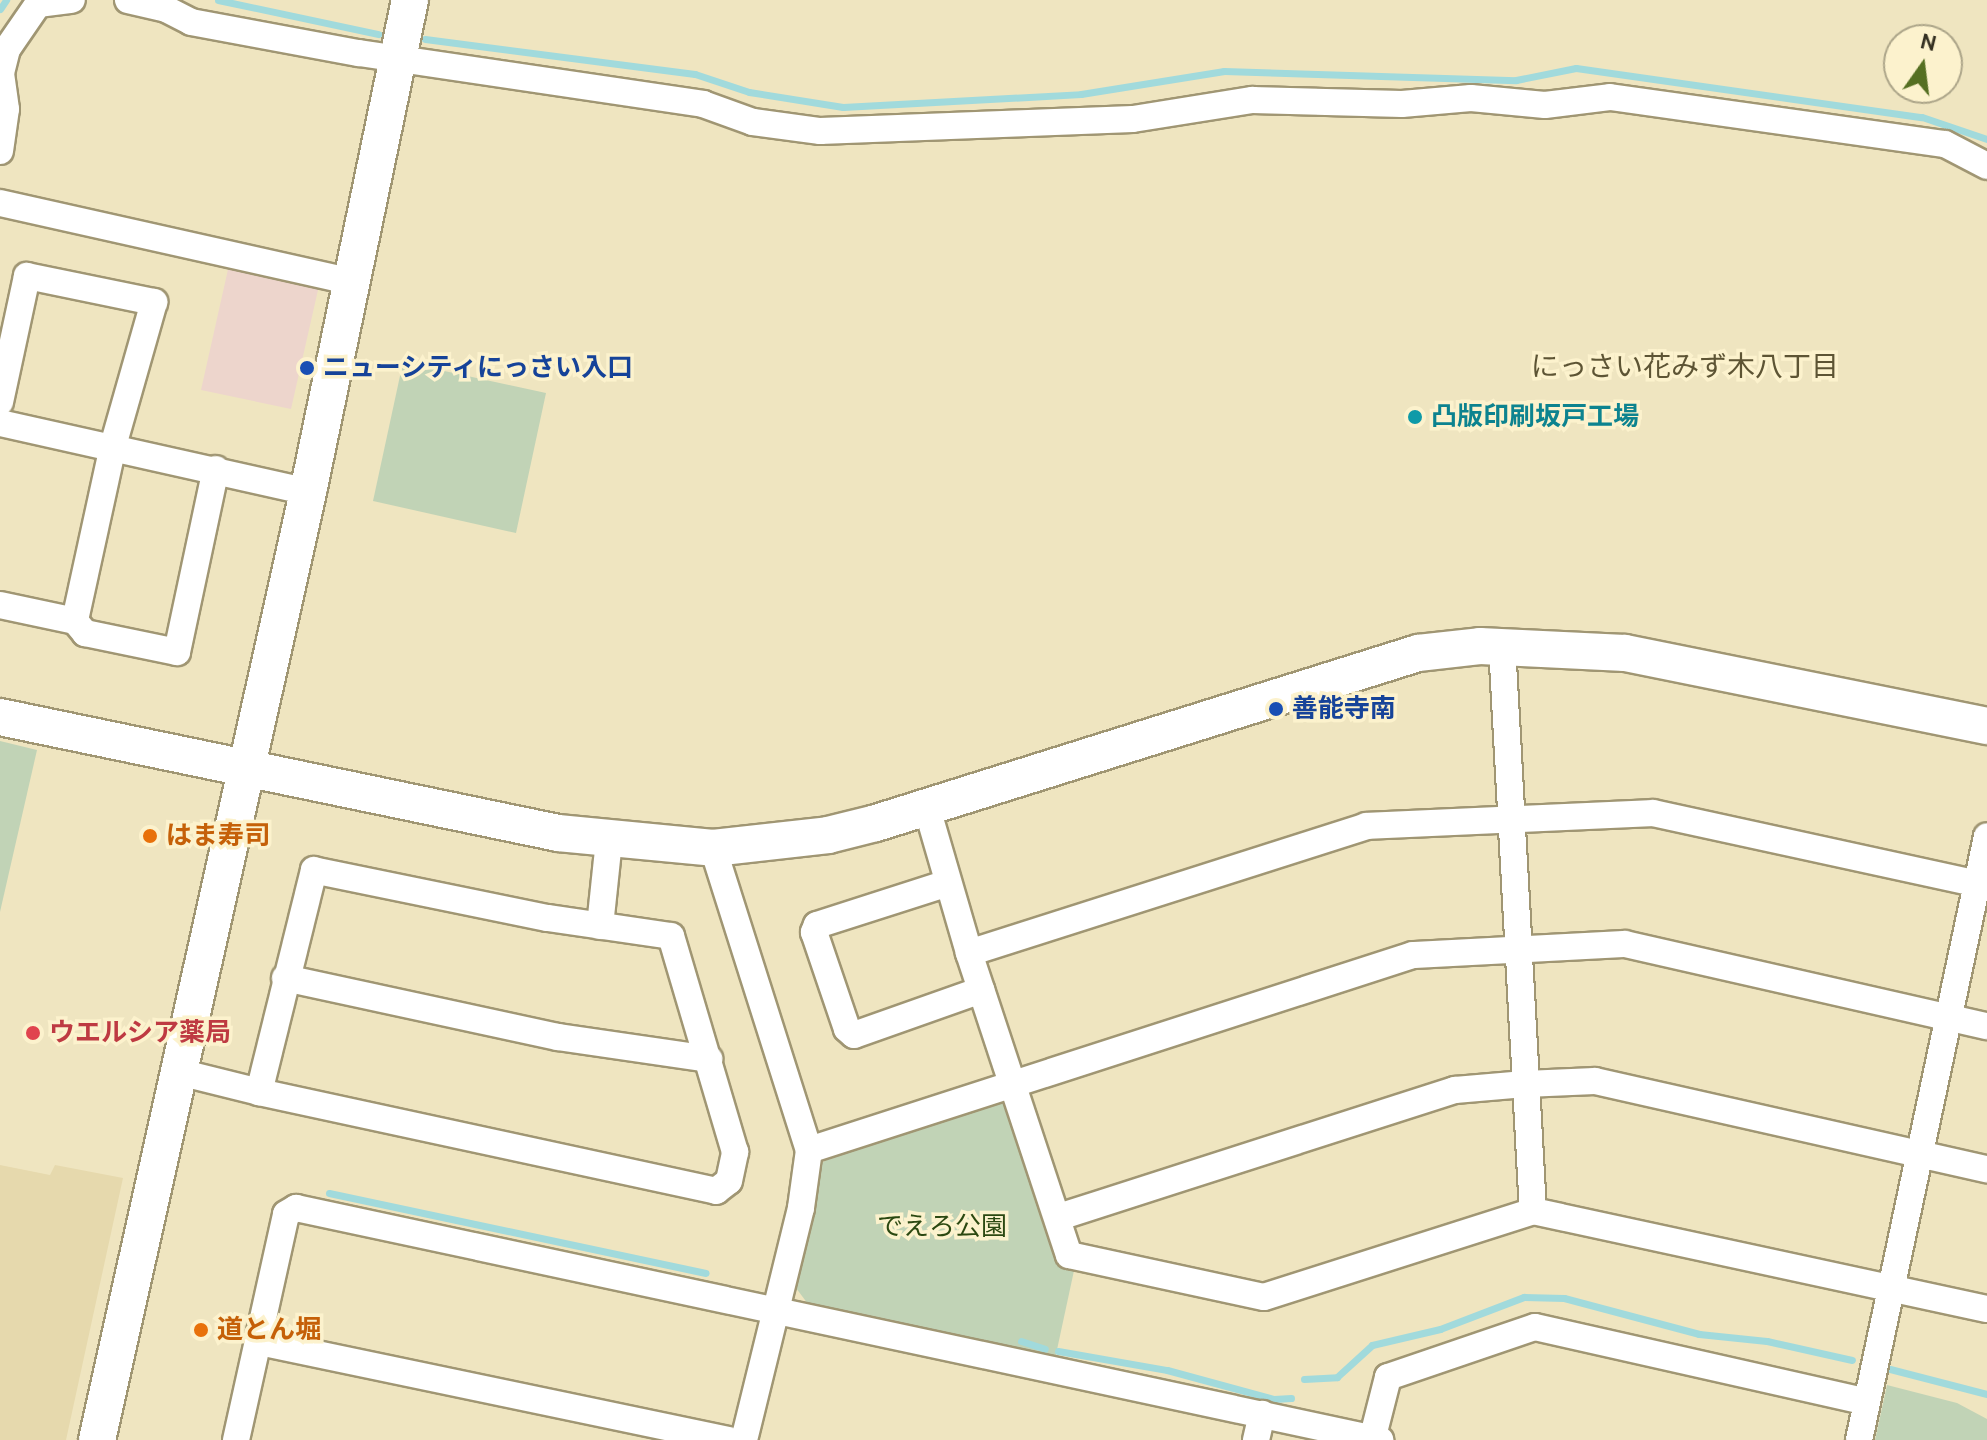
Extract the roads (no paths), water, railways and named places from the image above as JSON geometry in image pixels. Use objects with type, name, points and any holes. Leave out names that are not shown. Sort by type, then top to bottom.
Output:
[{"type":"street","points":[[0,151],[6,109],[1,73],[7,49],[38,4],[72,0]]},
{"type":"street","points":[[128,0],[166,9],[191,22],[398,59],[703,104],[753,122],[820,131],[1133,119],[1252,100],[1402,104],[1471,98],[1545,105],[1610,97],[1945,144],[1987,166]]},
{"type":"street","points":[[97,1440],[308,492],[410,0]]},
{"type":"street","points":[[0,203],[352,282]]},
{"type":"street","points":[[0,402],[27,276],[154,302],[113,446],[75,621]]},
{"type":"street","points":[[0,423],[308,492]]},
{"type":"street","points":[[0,605],[75,621],[85,633],[177,652],[216,469]]},
{"type":"street","points":[[0,717],[609,840],[713,848],[828,835],[927,808],[1418,653],[1502,645],[1641,655],[1987,726]]},
{"type":"street","points":[[1502,645],[1533,1211]]},
{"type":"street","points":[[927,808],[969,953],[1015,1083],[1069,1255],[1264,1297],[1533,1211],[1987,1309]]},
{"type":"street","points":[[969,953],[1366,826],[1513,822],[1653,813],[1982,885]]},
{"type":"street","points":[[1859,1440],[1949,1018],[1982,885],[1987,836]]},
{"type":"street","points":[[600,926],[609,840]]},
{"type":"street","points":[[713,848],[809,1150],[801,1208],[744,1440]]},
{"type":"street","points":[[179,1072],[259,1092],[716,1191],[729,1181],[735,1152],[671,936],[600,926],[314,870],[259,1092]]},
{"type":"street","points":[[948,883],[817,925],[814,932],[847,1029],[854,1035],[981,990]]},
{"type":"street","points":[[809,1150],[1413,955],[1625,944],[1987,1026]]},
{"type":"street","points":[[285,978],[558,1037],[709,1059]]},
{"type":"street","points":[[1059,1217],[1455,1090],[1525,1084],[1595,1081],[1987,1169]]},
{"type":"street","points":[[236,1440],[289,1208],[774,1310],[1259,1427],[1375,1439],[1388,1377],[1535,1327],[1867,1402]]},
{"type":"street","points":[[259,1342],[729,1440]]},
{"type":"waterway","points":[[0,9],[6,0]]},
{"type":"waterway","points":[[218,0],[378,34]]},
{"type":"waterway","points":[[425,39],[695,74],[749,92],[843,107],[1081,94],[1224,71],[1516,80],[1576,68],[1922,117],[1987,139]]},
{"type":"waterway","points":[[329,1193],[706,1273]]},
{"type":"waterway","points":[[1304,1379],[1337,1377],[1372,1345],[1440,1329],[1524,1297],[1564,1298],[1699,1334],[1767,1341],[1852,1360]]},
{"type":"waterway","points":[[1021,1341],[1045,1349]]},
{"type":"waterway","points":[[1058,1351],[1167,1370],[1274,1399],[1291,1398]]},
{"type":"waterway","points":[[1890,1369],[1987,1394]]},
{"type":"place","name":"ニューシティにっさい入口","points":[[307,368]]},
{"type":"place","name":"凸版印刷坂戸工場","points":[[1415,417]]},
{"type":"place","name":"善能寺南","points":[[1276,709]]},
{"type":"place","name":"はま寿司","points":[[150,836]]},
{"type":"place","name":"ウエルシア薬局","points":[[33,1033]]},
{"type":"place","name":"道とん堀","points":[[201,1330]]},
{"type":"district","name":"にっさい花みず木八丁目","points":[[1685,366]]},
{"type":"park label","name":"でえろ公園","points":[[942,1227]]}]
